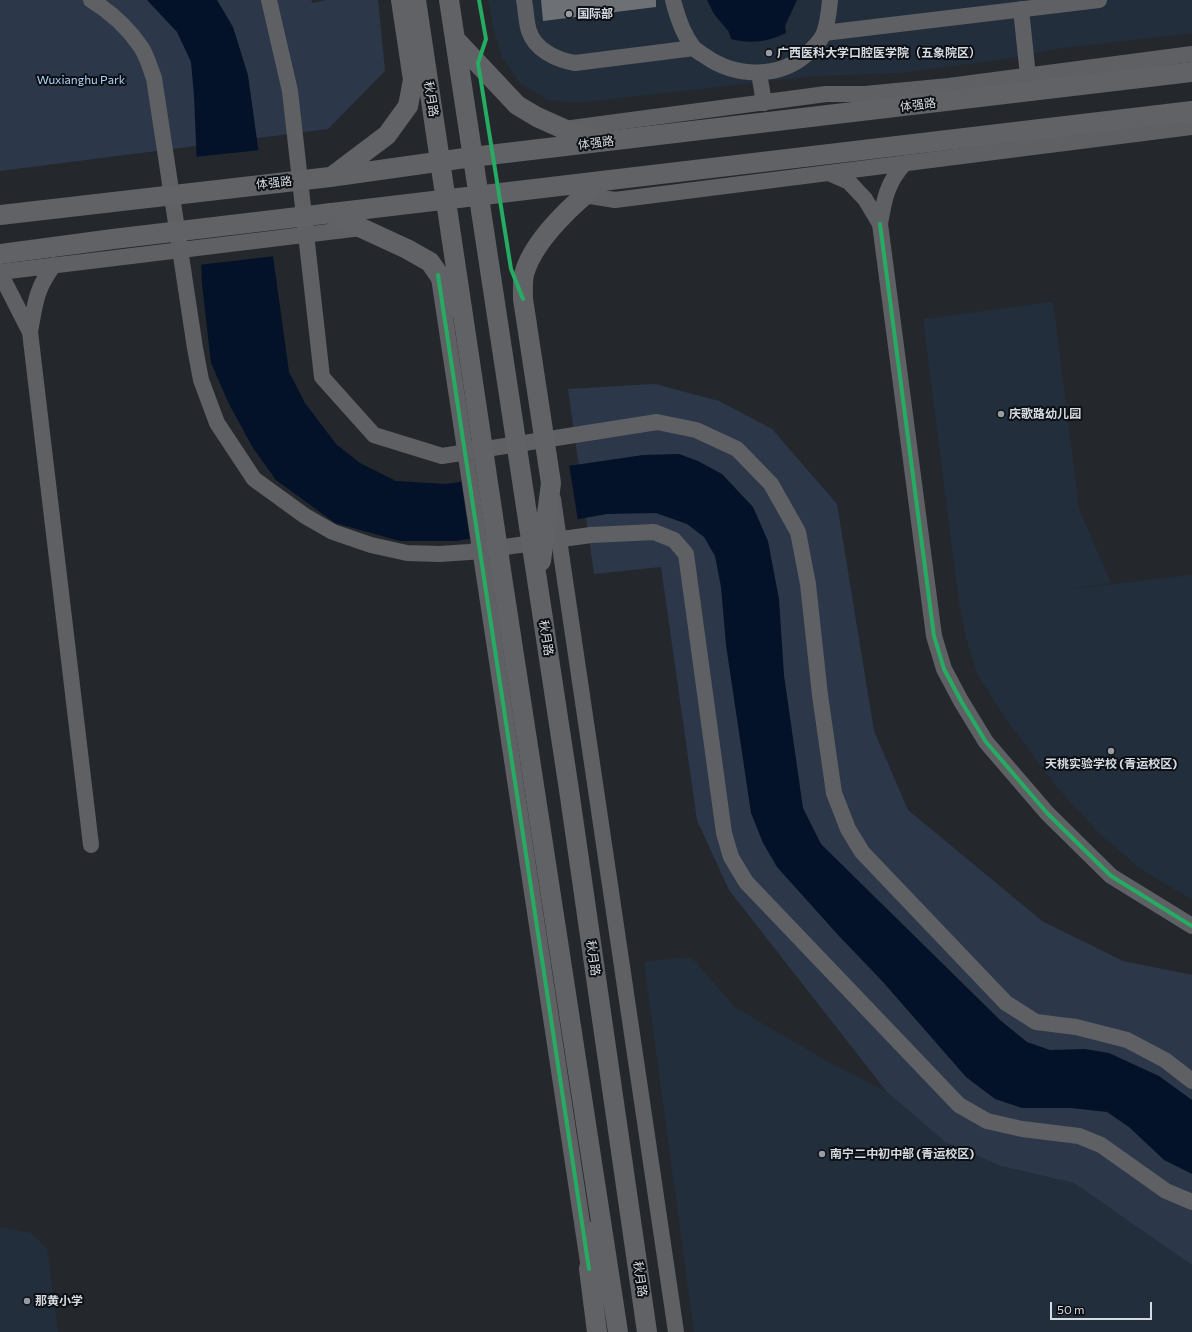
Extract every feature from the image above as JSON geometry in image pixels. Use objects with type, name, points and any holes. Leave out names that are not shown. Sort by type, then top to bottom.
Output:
[{"type":"main road","points":[[328,177],[387,135],[408,106],[413,80],[400,0]]},
{"type":"main road","name":"秋月路","points":[[416,0],[465,326],[466,396],[496,592]]},
{"type":"main road","points":[[449,0],[478,195]]},
{"type":"main road","points":[[455,39],[517,105],[563,129],[604,142]]},
{"type":"main road","name":"体强路","points":[[0,215],[328,177],[472,157],[1190,72]]},
{"type":"main road","points":[[0,254],[112,239],[330,222],[446,199],[1192,111]]},
{"type":"main road","points":[[538,585],[551,483],[523,299],[525,272],[537,248],[572,205],[604,180]]},
{"type":"main road","name":"秋月路","points":[[478,195],[538,585],[647,1332]]},
{"type":"main road","points":[[330,222],[361,228],[407,249],[430,262],[448,288],[465,326]]},
{"type":"main road","points":[[496,592],[600,1215],[618,1332]]},
{"type":"main road","points":[[597,1332],[589,1269],[600,1215]]},
{"type":"street","points":[[91,0],[113,16],[128,31],[141,48],[154,78],[201,380],[217,424],[254,479],[305,516],[333,532],[372,545],[407,553],[440,554],[469,552],[591,535],[654,532],[674,540],[686,554],[724,833],[731,857],[746,882],[958,1105],[987,1121],[1022,1129],[1079,1136],[1101,1145],[1166,1191],[1192,1202]]},
{"type":"street","points":[[269,0],[290,91],[322,377],[374,435],[442,456],[657,422],[696,430],[737,449],[771,484],[798,532],[808,584],[820,695],[834,793],[848,829],[862,852],[1006,1003],[1036,1022],[1076,1027],[1126,1040],[1165,1060],[1192,1081]]},
{"type":"street","points":[[524,0],[529,31],[534,41],[537,46],[560,60],[575,63],[694,48]]},
{"type":"street","points":[[673,0],[678,20],[694,48],[711,60],[727,68],[743,72],[759,73],[782,68],[803,58],[818,44],[824,33],[830,0]]},
{"type":"street","points":[[824,33],[1099,0]]},
{"type":"street","points":[[1022,9],[1028,76]]},
{"type":"street","points":[[563,129],[826,94],[865,94],[949,86],[1192,54]]},
{"type":"street","points":[[759,73],[764,102]]},
{"type":"street","points":[[540,188],[615,200],[831,174],[905,163],[1192,127]]},
{"type":"street","points":[[905,163],[894,175],[889,186],[885,197],[880,224],[934,636],[944,669],[961,701],[986,742],[1047,813],[1110,876],[1192,926]]},
{"type":"street","points":[[831,174],[849,182],[865,199],[880,224]]},
{"type":"street","points":[[0,272],[154,253],[330,222]]},
{"type":"street","points":[[54,265],[43,279],[35,300],[30,332],[90,845]]},
{"type":"street","points":[[438,275],[466,396]]},
{"type":"street","points":[[0,280],[5,283],[30,332]]},
{"type":"street","points":[[551,483],[676,1332]]},
{"type":"street","points":[[496,592],[589,1269]]},
{"type":"shaded area","points":[[147,0],[217,0],[233,27],[248,75],[289,372],[305,403],[336,444],[360,463],[396,481],[446,484],[643,455],[679,454],[698,461],[722,474],[753,507],[768,541],[779,599],[784,675],[803,808],[821,844],[1000,1020],[1027,1042],[1050,1050],[1085,1049],[1109,1053],[1159,1076],[1192,1100],[1192,1174],[1164,1160],[1129,1127],[1107,1112],[1071,1108],[1022,1108],[995,1099],[966,1077],[883,982],[838,935],[777,867],[763,843],[751,813],[726,645],[721,587],[715,556],[704,537],[687,524],[656,513],[607,514],[457,541],[400,541],[335,523],[276,480],[253,448],[229,404],[211,363],[202,284],[194,96],[191,62],[177,32]]},
{"type":"shaded area","name":"广西医科大学口腔医学院（五象院区）","points":[[488,0],[1192,0],[1192,33],[1055,49],[1013,58],[899,73],[815,76],[576,103],[547,100],[520,83],[502,57],[493,27]]},
{"type":"shaded area","points":[[707,0],[797,0],[785,26],[786,33],[766,40],[752,42],[731,39],[729,32],[714,14]]},
{"type":"shaded area","points":[[1053,302],[1079,509],[1111,583],[1051,591],[1192,575],[1192,900],[1138,867],[1099,833],[1056,786],[1004,716],[977,673],[966,638],[959,602],[923,319]]},
{"type":"shaded area","name":"南宁二中初中部 (青运校区)","points":[[691,957],[736,1008],[827,1061],[887,1092],[945,1142],[1001,1166],[1074,1183],[1192,1265],[1192,1332],[694,1332],[644,962]]},
{"type":"shaded area","name":"那黄小学","points":[[0,1227],[31,1233],[47,1249],[58,1332],[0,1332]]},
{"type":"green space","name":"Wuxianghu Park","points":[[0,0],[311,0],[313,3],[327,0],[378,0],[385,71],[328,129],[0,171]]},
{"type":"green space","points":[[655,384],[719,401],[772,429],[837,504],[874,731],[908,810],[1042,921],[1123,961],[1192,975],[1192,1265],[1074,1183],[1001,1166],[945,1142],[887,1092],[729,890],[697,820],[661,567],[594,574],[568,389]]},
{"type":"pier","points":[[260,150],[275,256],[199,265],[195,157]]},
{"type":"pier","points":[[569,464],[578,521],[470,540],[461,480]]},
{"type":"building","name":"国际部","points":[[541,0],[656,0],[656,7],[543,21]]},
{"type":"cycle path","points":[[479,0],[486,39],[478,63],[511,269],[523,299]]},
{"type":"cycle path","points":[[880,224],[934,636],[944,669],[961,701],[986,742],[1047,813],[1111,876],[1192,926]]},
{"type":"cycle path","points":[[438,275],[589,1269]]},
{"type":"place","name":"国际部","points":[[569,14]]},
{"type":"place","name":"广西医科大学口腔医学院（五象院区）","points":[[769,53]]},
{"type":"place","name":"庆歌路幼儿园","points":[[1001,414]]},
{"type":"place","name":"天桃实验学校 (青运校区)","points":[[1111,751]]},
{"type":"place","name":"南宁二中初中部 (青运校区)","points":[[822,1154]]},
{"type":"place","name":"那黄小学","points":[[27,1301]]}]
